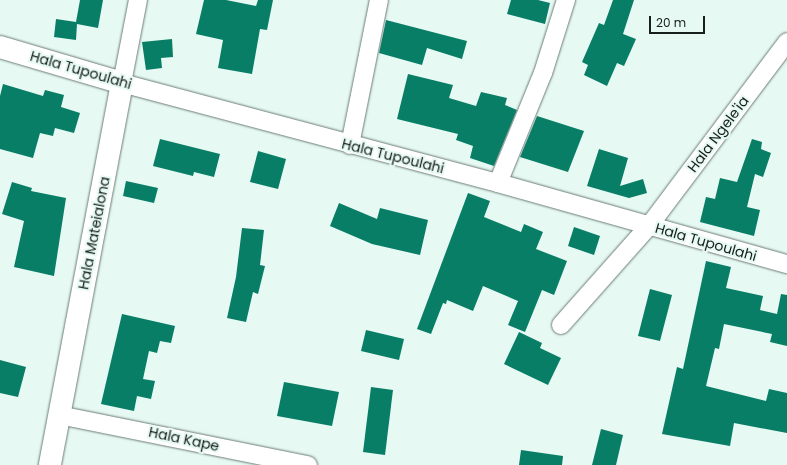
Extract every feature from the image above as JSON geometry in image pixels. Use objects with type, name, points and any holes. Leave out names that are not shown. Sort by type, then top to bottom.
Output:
[{"type":"main road","name":"Hala Tupoulahi","points":[[0,46],[122,83]]},
{"type":"main road","name":"Hala Mateialona","points":[[50,465],[122,83]]},
{"type":"street","name":"Hala Mateialona","points":[[122,83],[138,0]]},
{"type":"street","points":[[350,145],[379,0]]},
{"type":"street","points":[[498,183],[543,73],[566,0]]},
{"type":"street","name":"Hala Ngele'ia","points":[[561,325],[649,226],[787,42]]},
{"type":"street","name":"Hala Tupoulahi","points":[[122,83],[350,145],[498,183],[787,264]]},
{"type":"street","name":"Hala Kape","points":[[59,414],[308,465]]},
{"type":"building","points":[[80,0],[103,0],[98,28],[77,24],[76,40],[54,37],[56,19],[76,22]]},
{"type":"building","points":[[204,0],[226,0],[256,6],[258,0],[273,0],[267,30],[260,29],[252,74],[218,68],[223,40],[196,34]]},
{"type":"building","points":[[511,0],[538,0],[550,3],[545,24],[507,14]]},
{"type":"building","points":[[613,0],[634,0],[623,34],[636,39],[624,66],[617,63],[607,86],[584,75],[588,65],[582,62],[599,23],[604,25]]},
{"type":"building","points":[[386,20],[467,41],[462,59],[427,48],[422,65],[379,53]]},
{"type":"building","points":[[172,39],[173,57],[161,58],[162,68],[146,70],[142,42]]},
{"type":"building","points":[[408,74],[453,85],[449,98],[476,106],[481,92],[507,98],[505,105],[517,110],[494,166],[470,158],[473,146],[456,140],[458,134],[397,119]]},
{"type":"building","points":[[3,84],[43,96],[45,90],[64,95],[61,107],[80,113],[74,133],[55,128],[53,136],[40,133],[33,158],[0,149],[0,96]]},
{"type":"building","points":[[537,116],[584,131],[568,172],[520,157]]},
{"type":"building","points":[[160,139],[220,154],[214,177],[194,172],[193,176],[153,166]]},
{"type":"building","points":[[752,139],[762,142],[761,149],[771,153],[763,177],[755,174],[747,207],[760,210],[754,236],[700,222],[706,197],[715,199],[720,178],[737,182]]},
{"type":"building","points":[[599,149],[628,158],[620,186],[643,179],[647,193],[629,198],[587,186]]},
{"type":"building","points":[[258,151],[286,159],[278,189],[250,182]]},
{"type":"building","points":[[126,181],[158,188],[154,203],[123,196]]},
{"type":"building","points":[[12,182],[32,188],[31,191],[66,198],[54,276],[14,267],[24,221],[2,214]]},
{"type":"building","points":[[468,193],[490,201],[484,217],[521,232],[524,224],[543,232],[536,249],[567,261],[554,295],[542,290],[525,332],[508,325],[518,301],[483,286],[473,311],[447,300],[446,304],[443,303],[431,334],[417,329]]},
{"type":"building","points":[[339,203],[377,219],[380,208],[428,220],[420,255],[372,244],[330,226]]},
{"type":"building","points":[[574,227],[600,236],[594,255],[568,246]]},
{"type":"building","points":[[242,228],[264,230],[260,265],[265,266],[258,294],[253,292],[246,322],[227,318],[236,277]]},
{"type":"building","points":[[706,261],[731,267],[726,288],[763,296],[760,310],[777,314],[781,294],[787,295],[787,346],[770,342],[772,334],[724,324],[719,349],[715,348],[706,386],[766,401],[769,389],[787,393],[787,433],[734,423],[730,446],[662,434],[677,367],[683,369]]},
{"type":"building","points":[[650,289],[672,295],[660,341],[638,336]]},
{"type":"building","points":[[122,314],[175,326],[171,343],[160,341],[157,353],[149,351],[143,379],[155,381],[151,399],[137,396],[134,411],[101,404]]},
{"type":"building","points":[[366,330],[404,339],[399,360],[361,351]]},
{"type":"building","points":[[519,332],[542,343],[540,348],[561,358],[548,385],[504,364]]},
{"type":"building","points":[[0,360],[26,367],[18,397],[0,393]]},
{"type":"building","points":[[284,382],[339,392],[332,426],[277,416]]},
{"type":"building","points":[[371,387],[393,390],[385,455],[363,452]]},
{"type":"building","points":[[601,429],[623,435],[616,465],[592,465]]},
{"type":"building","points":[[521,450],[563,456],[562,465],[519,465]]}]
